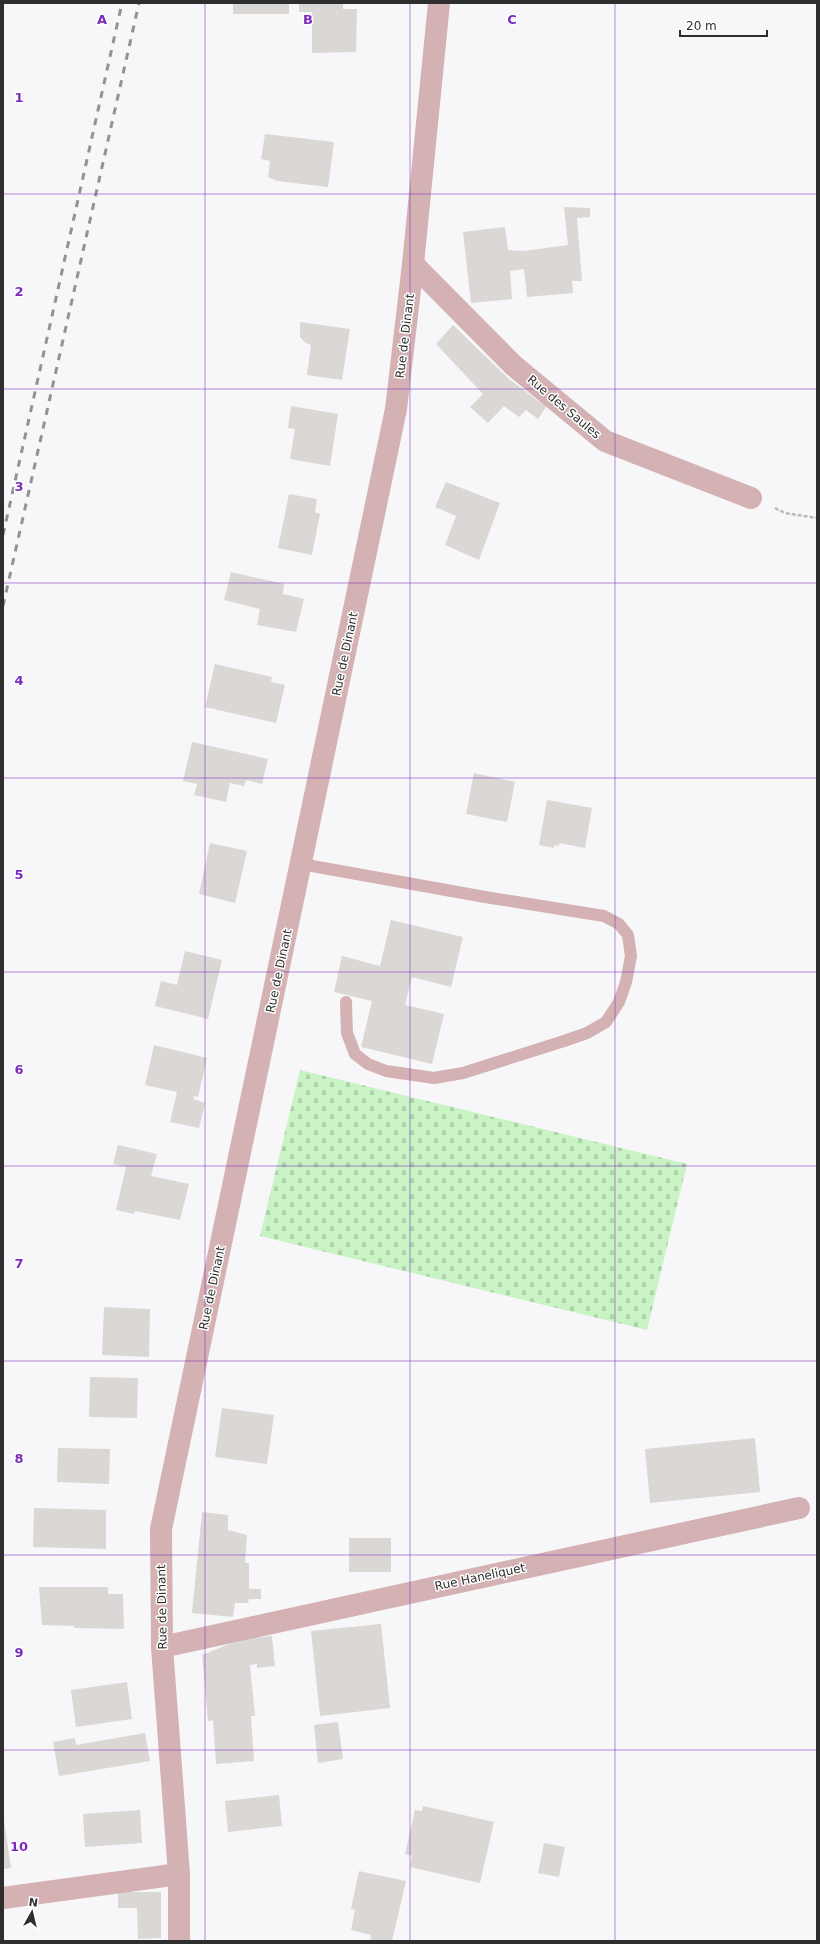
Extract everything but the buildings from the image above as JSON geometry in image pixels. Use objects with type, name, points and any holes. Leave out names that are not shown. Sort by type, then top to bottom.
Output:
[{"type":"street","name":"Rue de Dinant","points":[[178,1941],[179,1874],[162,1647],[161,1529],[396,409],[413,264],[439,3]]},
{"type":"street","name":"Rue des Saules","points":[[413,264],[513,365],[605,441],[751,498]]},
{"type":"street","name":"Rue Haneliquet","points":[[162,1647],[799,1508]]},
{"type":"street","points":[[3,1898],[179,1874]]},
{"type":"lane","points":[[301,864],[485,897],[604,916],[619,924],[628,935],[631,956],[626,982],[619,1002],[606,1022],[587,1033],[576,1037],[463,1073],[434,1078],[386,1071],[368,1064],[355,1054],[347,1033],[346,1002]]},
{"type":"path","points":[[751,498],[785,513],[817,518]]},
{"type":"green space","points":[[300,1070],[687,1164],[647,1330],[260,1236]]},
{"type":"railway","points":[[3,535],[122,3]]},
{"type":"railway","points":[[3,606],[139,3]]}]
